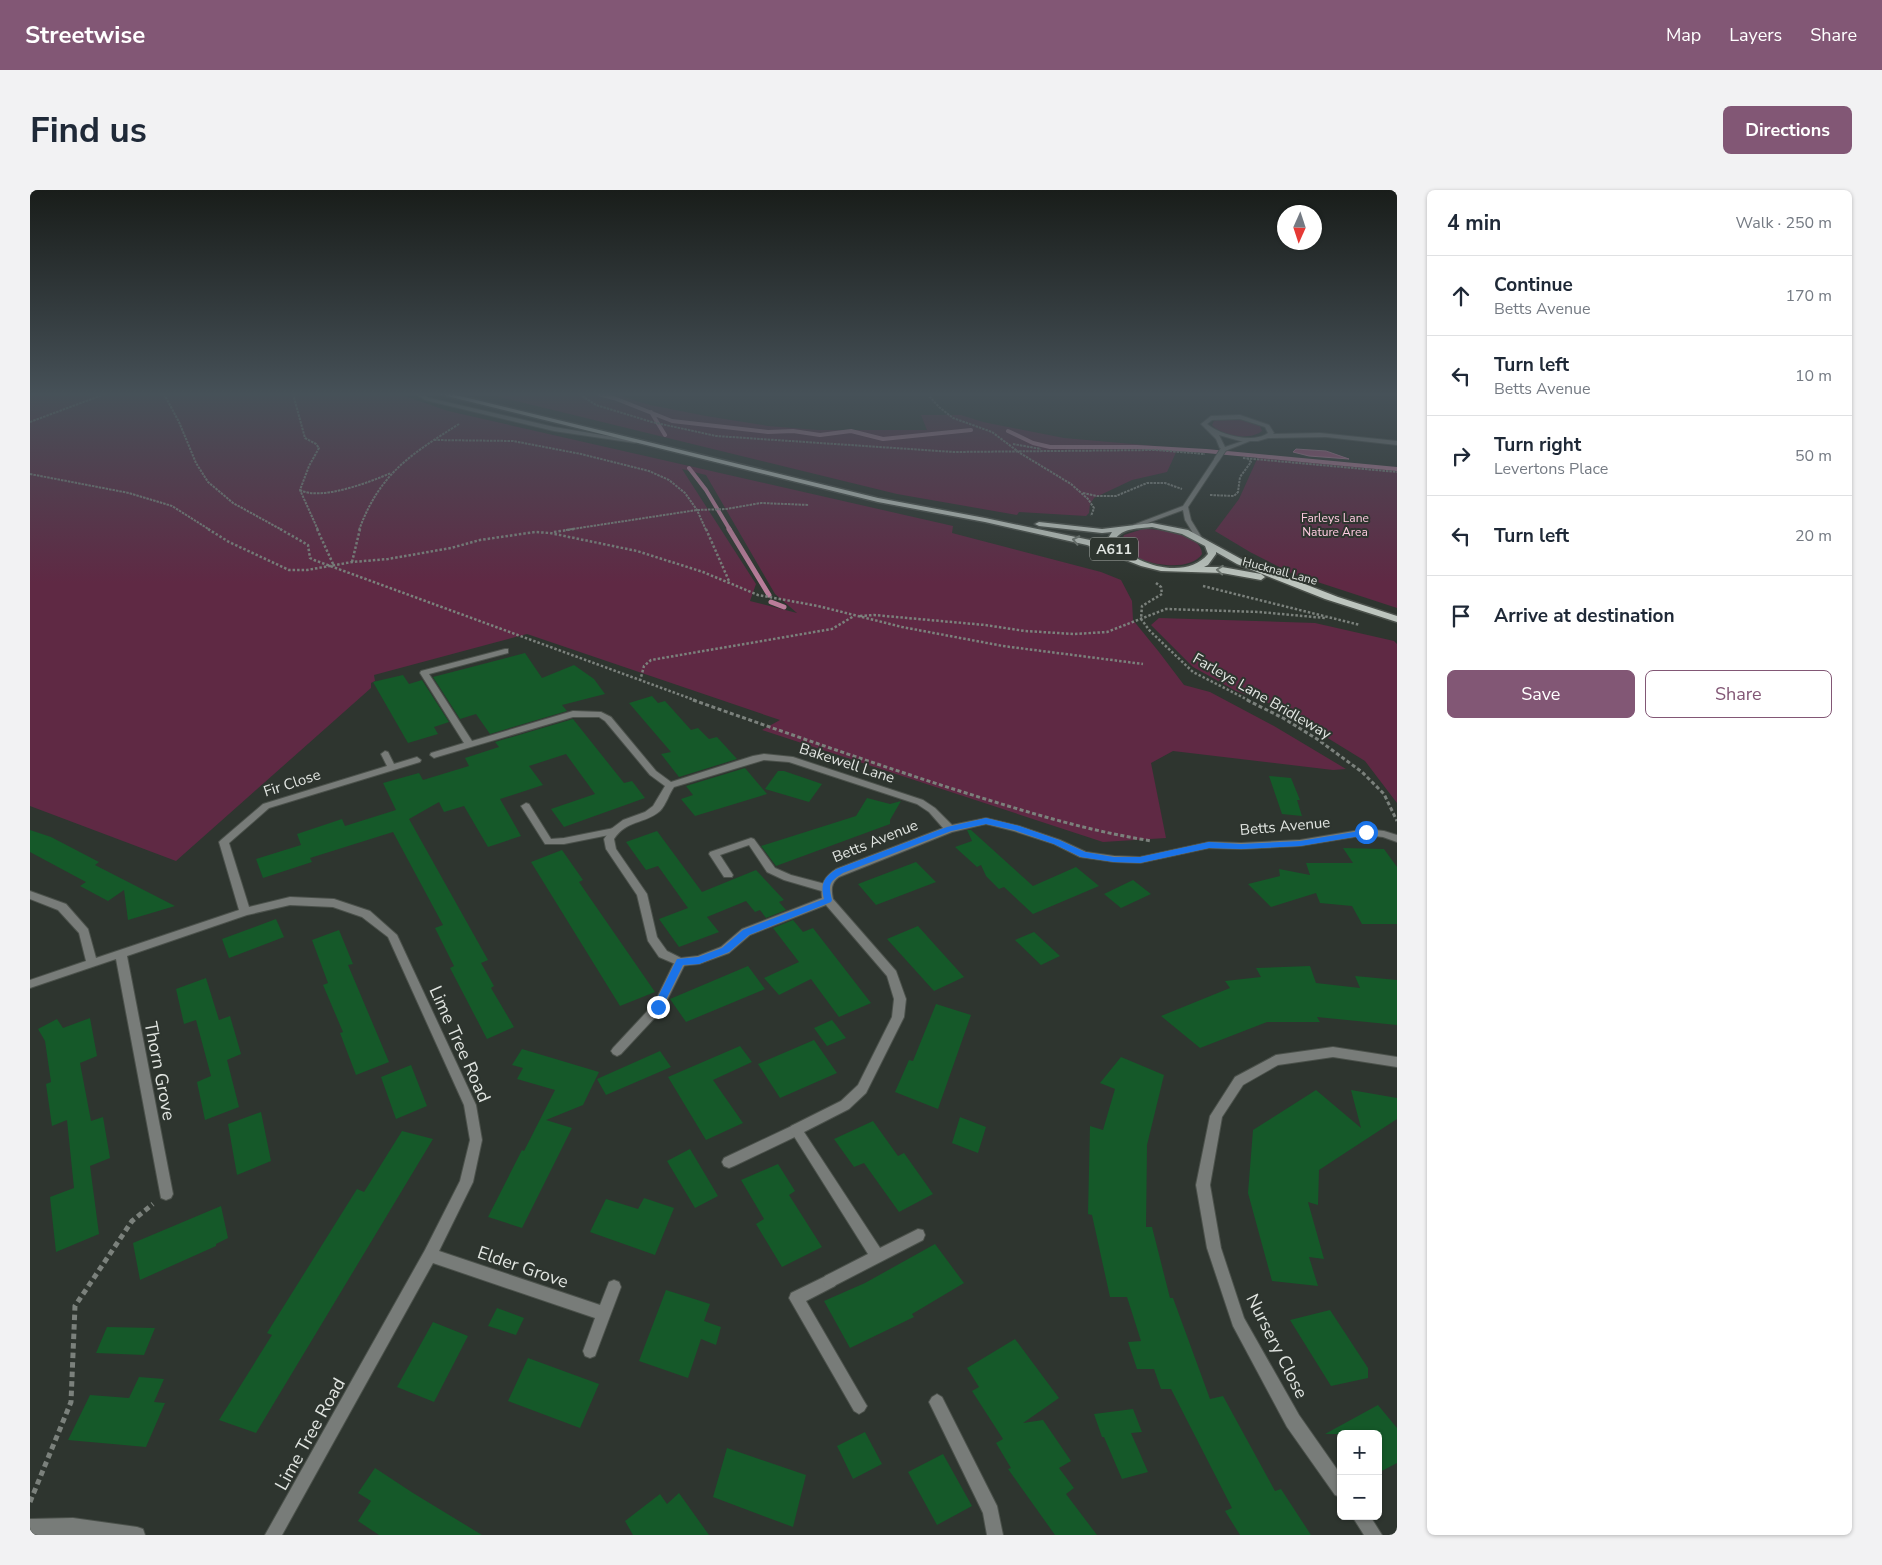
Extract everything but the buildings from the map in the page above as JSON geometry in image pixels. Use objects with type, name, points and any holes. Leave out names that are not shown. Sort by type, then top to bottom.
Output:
[{"type":"main road","name":"Hucknall Lane","points":[[700,457],[878,500],[985,520],[1090,543],[1153,567],[1222,570],[1248,574],[1397,619]]},
{"type":"main road","name":"Hucknall Lane","points":[[985,520],[1102,531],[1136,526],[1169,527],[1199,538],[1209,546],[1240,562],[1335,599]]},
{"type":"main road","name":"A611","points":[[1122,556],[1113,548],[1111,540],[1115,533],[1124,528]]},
{"type":"main road","name":"Hucknall Lane","points":[[1188,569],[1201,566],[1210,560],[1212,554],[1209,546]]},
{"type":"street","points":[[1136,526],[1185,507],[1215,457]]},
{"type":"street","points":[[1185,507],[1188,520],[1199,538]]},
{"type":"street","points":[[470,744],[424,673],[505,651]]},
{"type":"street","points":[[434,755],[560,717],[587,713],[601,715],[608,720],[653,772],[670,785],[657,808],[648,814],[626,822],[614,831],[609,839],[611,849],[642,894],[652,938],[663,954],[680,962],[699,960],[725,950],[746,932],[827,894]]},
{"type":"street","points":[[385,754],[392,768]]},
{"type":"street","name":"Bakewell Lane","points":[[670,785],[753,759],[764,757],[790,758],[920,802],[932,810],[950,829]]},
{"type":"street","name":"Fir Close","points":[[245,912],[224,842],[266,806],[417,760]]},
{"type":"street","points":[[526,806],[548,842],[556,842],[597,832],[614,831]]},
{"type":"street","name":"Betts Avenue","points":[[827,894],[829,878],[840,871],[950,829],[986,821],[1016,828],[1057,842],[1084,855],[1114,860],[1140,860],[1209,845],[1241,846],[1300,843],[1366,832],[1384,834],[1397,839]]},
{"type":"street","points":[[728,875],[714,854],[751,841],[771,870],[827,894],[892,974],[900,999],[898,1017],[862,1089],[845,1105],[729,1162]]},
{"type":"street","points":[[30,895],[62,907],[84,932],[92,963]]},
{"type":"street","name":"Lime Tree Road","points":[[30,984],[245,912],[290,901],[334,903],[366,914],[392,935],[470,1105],[476,1140],[466,1182],[430,1255],[274,1535]]},
{"type":"street","name":"Thorn Grove","points":[[121,954],[166,1194]]},
{"type":"street","points":[[617,1051],[658,1007],[680,962]]},
{"type":"street","name":"Nursery Close","points":[[1337,1483],[1293,1421],[1238,1321],[1214,1248],[1203,1185],[1216,1116],[1239,1081],[1276,1060],[1333,1052],[1397,1062]]},
{"type":"street","points":[[796,1130],[876,1256]]},
{"type":"street","points":[[859,1406],[796,1298],[918,1235]]},
{"type":"street","name":"Elder Grove","points":[[430,1255],[604,1314]]},
{"type":"street","points":[[590,1351],[614,1288]]},
{"type":"street","points":[[937,1402],[991,1512],[995,1535]]},
{"type":"street","points":[[1363,1520],[1374,1535]]},
{"type":"street","points":[[30,1527],[73,1526],[137,1535]]},
{"type":"path","points":[[193,457],[200,472],[214,489],[239,507],[308,545],[310,558],[318,562],[334,566],[350,574],[640,681],[893,770],[1059,822],[1114,835],[1157,842]]},
{"type":"path","points":[[314,457],[300,490],[334,566]]},
{"type":"path","points":[[352,562],[355,541],[367,509],[392,472],[409,457]]},
{"type":"path","points":[[592,457],[649,471],[669,480],[685,493],[697,510],[729,582]]},
{"type":"path","points":[[1025,457],[1080,493],[1090,502]]},
{"type":"path","points":[[1238,457],[1397,472]]},
{"type":"path","points":[[1195,492],[1226,498],[1234,496],[1238,492],[1240,476],[1251,462],[1247,458]]},
{"type":"path","points":[[300,490],[308,494],[319,494],[378,479],[392,472]]},
{"type":"path","points":[[30,474],[129,493],[172,506],[229,542],[289,570],[307,570],[352,562],[388,559],[451,548],[489,538],[535,532],[550,533],[637,552],[703,572],[758,595],[818,606],[854,616],[974,641],[1143,664]]},
{"type":"path","points":[[1080,493],[1097,496],[1116,496],[1147,482],[1160,482],[1184,489],[1178,496]]},
{"type":"path","points":[[550,533],[697,510],[726,509],[762,503],[809,505]]},
{"type":"path","points":[[1141,620],[1142,606],[1162,594],[1161,587],[1149,580]]},
{"type":"path","points":[[1195,584],[1362,625]]},
{"type":"path","points":[[640,681],[644,666],[651,660],[832,629],[854,616],[874,615],[985,625],[1025,631],[1074,634],[1107,632],[1166,609],[1259,612],[1335,619]]},
{"type":"path","name":"Farleys Lane Bridleway","points":[[1141,620],[1194,672],[1283,718],[1317,739],[1362,772],[1384,794],[1397,821]]},
{"type":"path","points":[[30,1502],[71,1402],[75,1306],[132,1221],[166,1194]]},
{"type":"green space","points":[[30,457],[649,457],[953,526],[952,533],[1101,572],[1121,580],[1132,601],[1133,620],[1184,685],[1210,692],[1274,726],[1346,769],[1333,770],[1173,751],[1151,763],[1166,838],[1103,842],[762,730],[780,720],[527,634],[374,675],[375,681],[371,683],[371,688],[176,861],[30,806]],"holes":[[[682,469],[706,475],[775,594],[797,613],[750,601],[756,584]]]},
{"type":"green space","points":[[744,457],[1174,457],[1167,472],[1132,480],[1094,498],[1090,504],[1089,513],[1086,516],[1019,512],[1017,515],[897,494]]},
{"type":"green space","name":"Farleys Lane Nature Area","points":[[1258,457],[1397,471],[1397,608],[1293,574],[1215,531],[1239,499]]},
{"type":"green space","points":[[1143,529],[1169,531],[1188,537],[1200,547],[1202,554],[1195,560],[1185,564],[1173,565],[1160,564],[1135,557],[1121,543],[1124,535]]},
{"type":"green space","points":[[1159,618],[1315,623],[1394,641],[1397,644],[1397,803],[1365,761],[1274,705],[1236,691],[1193,667],[1151,625]]},
{"type":"shaded area","points":[[1319,457],[1343,457],[1349,459]]},
{"type":"waterway","points":[[1267,457],[1397,469]]},
{"type":"waterway","points":[[689,468],[706,490],[730,530]]},
{"type":"waterway","points":[[729,529],[769,595]]},
{"type":"waterway","points":[[771,602],[784,607]]},
{"type":"route","points":[[658,1007],[680,962],[699,960],[725,950],[746,932],[828,900],[825,888],[829,878],[840,871],[950,829],[986,821],[1016,828],[1057,842],[1084,855],[1114,860],[1140,860],[1171,855],[1189,848],[1209,845],[1241,846],[1300,843],[1366,832]]}]
